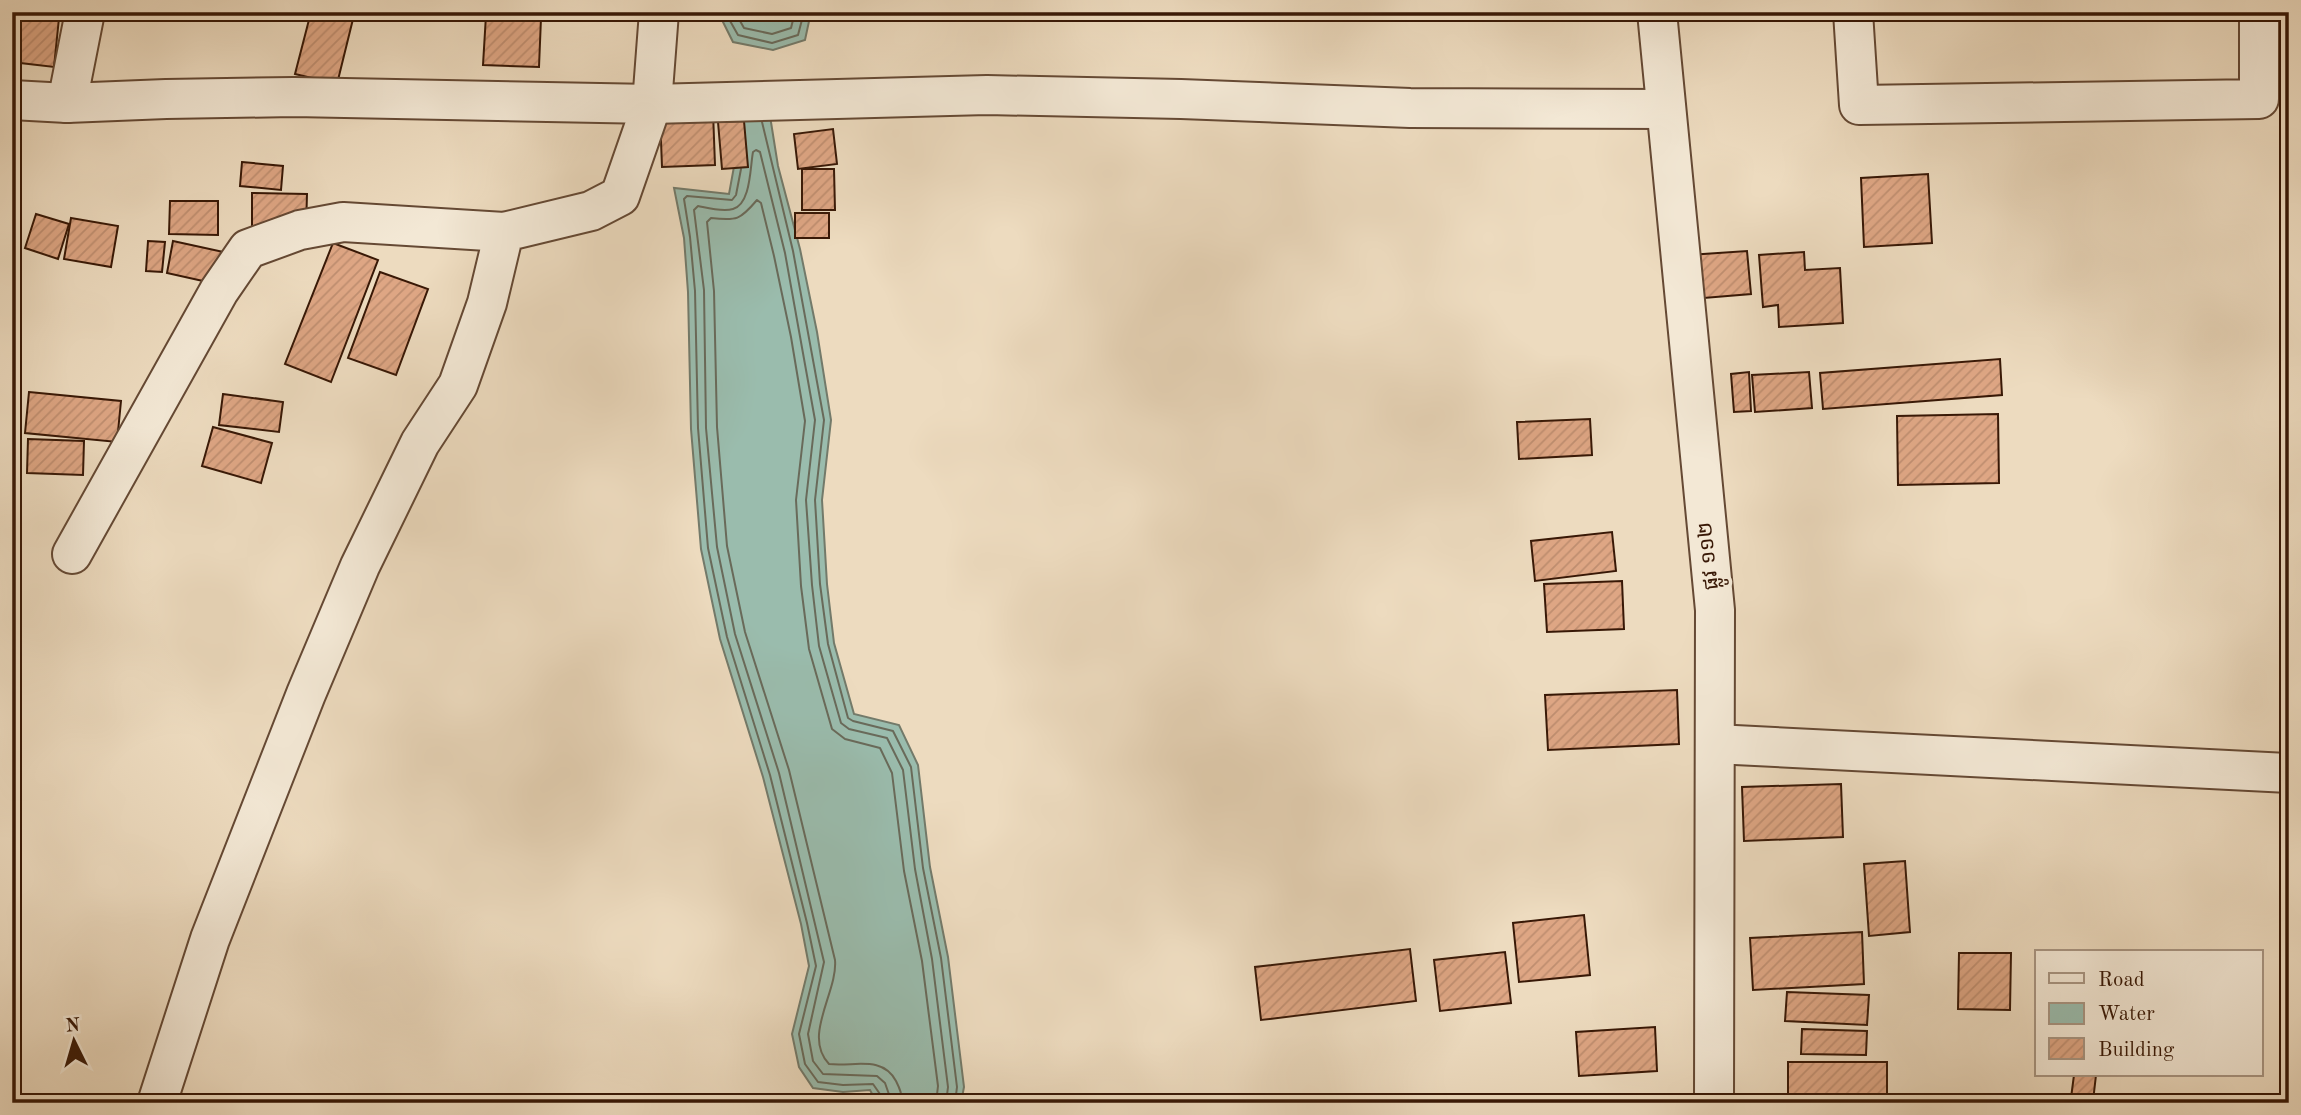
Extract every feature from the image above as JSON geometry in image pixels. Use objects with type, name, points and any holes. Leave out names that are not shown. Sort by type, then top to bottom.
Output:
[{"type":"street","points":[[67,103],[85,12]]},
{"type":"street","points":[[72,554],[212,303],[248,249],[300,230],[344,222],[504,232],[591,211],[620,196],[652,104],[659,12]]},
{"type":"street","name":"ផ្លូវ ១១២","points":[[1657,12],[1715,610],[1714,1103]]},
{"type":"street","points":[[1853,12],[1858,105],[2259,99],[2259,12]]},
{"type":"street","points":[[12,100],[67,103],[294,97],[652,104],[987,95],[1410,108],[1666,109]]},
{"type":"street","points":[[157,1103],[209,939],[360,566],[420,443],[458,385],[487,303],[504,232]]},
{"type":"street","points":[[1715,744],[2289,774]]},
{"type":"water","points":[[718,12],[811,12],[805,40],[773,50],[733,42]]},
{"type":"water","points":[[744,112],[770,116],[778,166],[800,249],[817,332],[831,420],[822,500],[834,643],[854,714],[899,725],[918,765],[930,867],[948,957],[964,1087],[961,1103],[877,1103],[870,1090],[843,1092],[813,1088],[799,1067],[792,1034],[809,966],[801,924],[763,777],[720,639],[701,549],[691,429],[684,238],[674,188],[729,194]]},
{"type":"building","points":[[311,12],[354,15],[337,84],[295,74]]},
{"type":"building","points":[[12,13],[59,18],[54,67],[12,62]]},
{"type":"building","points":[[486,15],[541,18],[539,67],[483,65]]},
{"type":"building","points":[[713,112],[715,165],[662,167],[660,115]]},
{"type":"building","points":[[744,121],[748,167],[722,169],[718,122]]},
{"type":"building","points":[[833,129],[837,164],[798,169],[794,134]]},
{"type":"building","points":[[242,162],[283,166],[281,190],[240,186]]},
{"type":"building","points":[[802,169],[834,169],[835,210],[802,210]]},
{"type":"building","points":[[1928,174],[1932,243],[1864,247],[1861,178]]},
{"type":"building","points":[[252,193],[307,194],[306,228],[252,227]]},
{"type":"building","points":[[170,201],[218,201],[218,235],[169,234]]},
{"type":"building","points":[[795,213],[829,213],[829,238],[795,238]]},
{"type":"building","points":[[36,214],[69,224],[58,259],[25,248]]},
{"type":"building","points":[[71,218],[118,226],[111,267],[64,259]]},
{"type":"building","points":[[148,241],[165,242],[162,272],[146,271]]},
{"type":"building","points":[[173,241],[228,253],[221,285],[167,273]]},
{"type":"building","points":[[333,243],[378,260],[331,382],[285,364]]},
{"type":"building","points":[[1747,251],[1751,294],[1692,299],[1689,255]]},
{"type":"building","points":[[1804,252],[1805,270],[1840,268],[1843,323],[1779,327],[1778,305],[1763,307],[1759,255]]},
{"type":"building","points":[[380,272],[428,289],[396,375],[348,358]]},
{"type":"building","points":[[2000,359],[2002,395],[1823,409],[1820,373]]},
{"type":"building","points":[[1749,372],[1751,411],[1734,412],[1731,374]]},
{"type":"building","points":[[1809,372],[1812,408],[1755,412],[1752,375]]},
{"type":"building","points":[[29,392],[121,401],[117,442],[25,433]]},
{"type":"building","points":[[223,394],[283,402],[279,432],[219,425]]},
{"type":"building","points":[[1998,414],[1999,483],[1898,485],[1897,416]]},
{"type":"building","points":[[1590,419],[1592,455],[1519,459],[1517,422]]},
{"type":"building","points":[[213,427],[272,443],[261,483],[202,466]]},
{"type":"building","points":[[28,439],[84,441],[83,475],[27,473]]},
{"type":"building","points":[[1612,532],[1616,571],[1535,581],[1531,541]]},
{"type":"building","points":[[1622,581],[1624,629],[1547,632],[1544,584]]},
{"type":"building","points":[[1677,690],[1679,744],[1548,750],[1545,695]]},
{"type":"building","points":[[1841,784],[1843,837],[1744,841],[1742,787]]},
{"type":"building","points":[[1905,861],[1910,932],[1869,936],[1864,864]]},
{"type":"building","points":[[1584,915],[1590,975],[1519,982],[1513,923]]},
{"type":"building","points":[[1862,932],[1864,984],[1753,990],[1750,938]]},
{"type":"building","points":[[1410,949],[1416,1001],[1261,1020],[1255,967]]},
{"type":"building","points":[[1505,952],[1511,1003],[1440,1011],[1434,960]]},
{"type":"building","points":[[1959,953],[2011,953],[2010,1010],[1958,1009]]},
{"type":"building","points":[[1787,992],[1869,995],[1867,1025],[1785,1021]]},
{"type":"building","points":[[1655,1027],[1657,1071],[1579,1076],[1576,1032]]},
{"type":"building","points":[[1802,1029],[1867,1031],[1866,1055],[1801,1054]]},
{"type":"building","points":[[1788,1062],[1887,1062],[1887,1103],[1788,1103]]},
{"type":"building","points":[[2074,1076],[2096,1076],[2093,1101],[2071,1098]]}]
